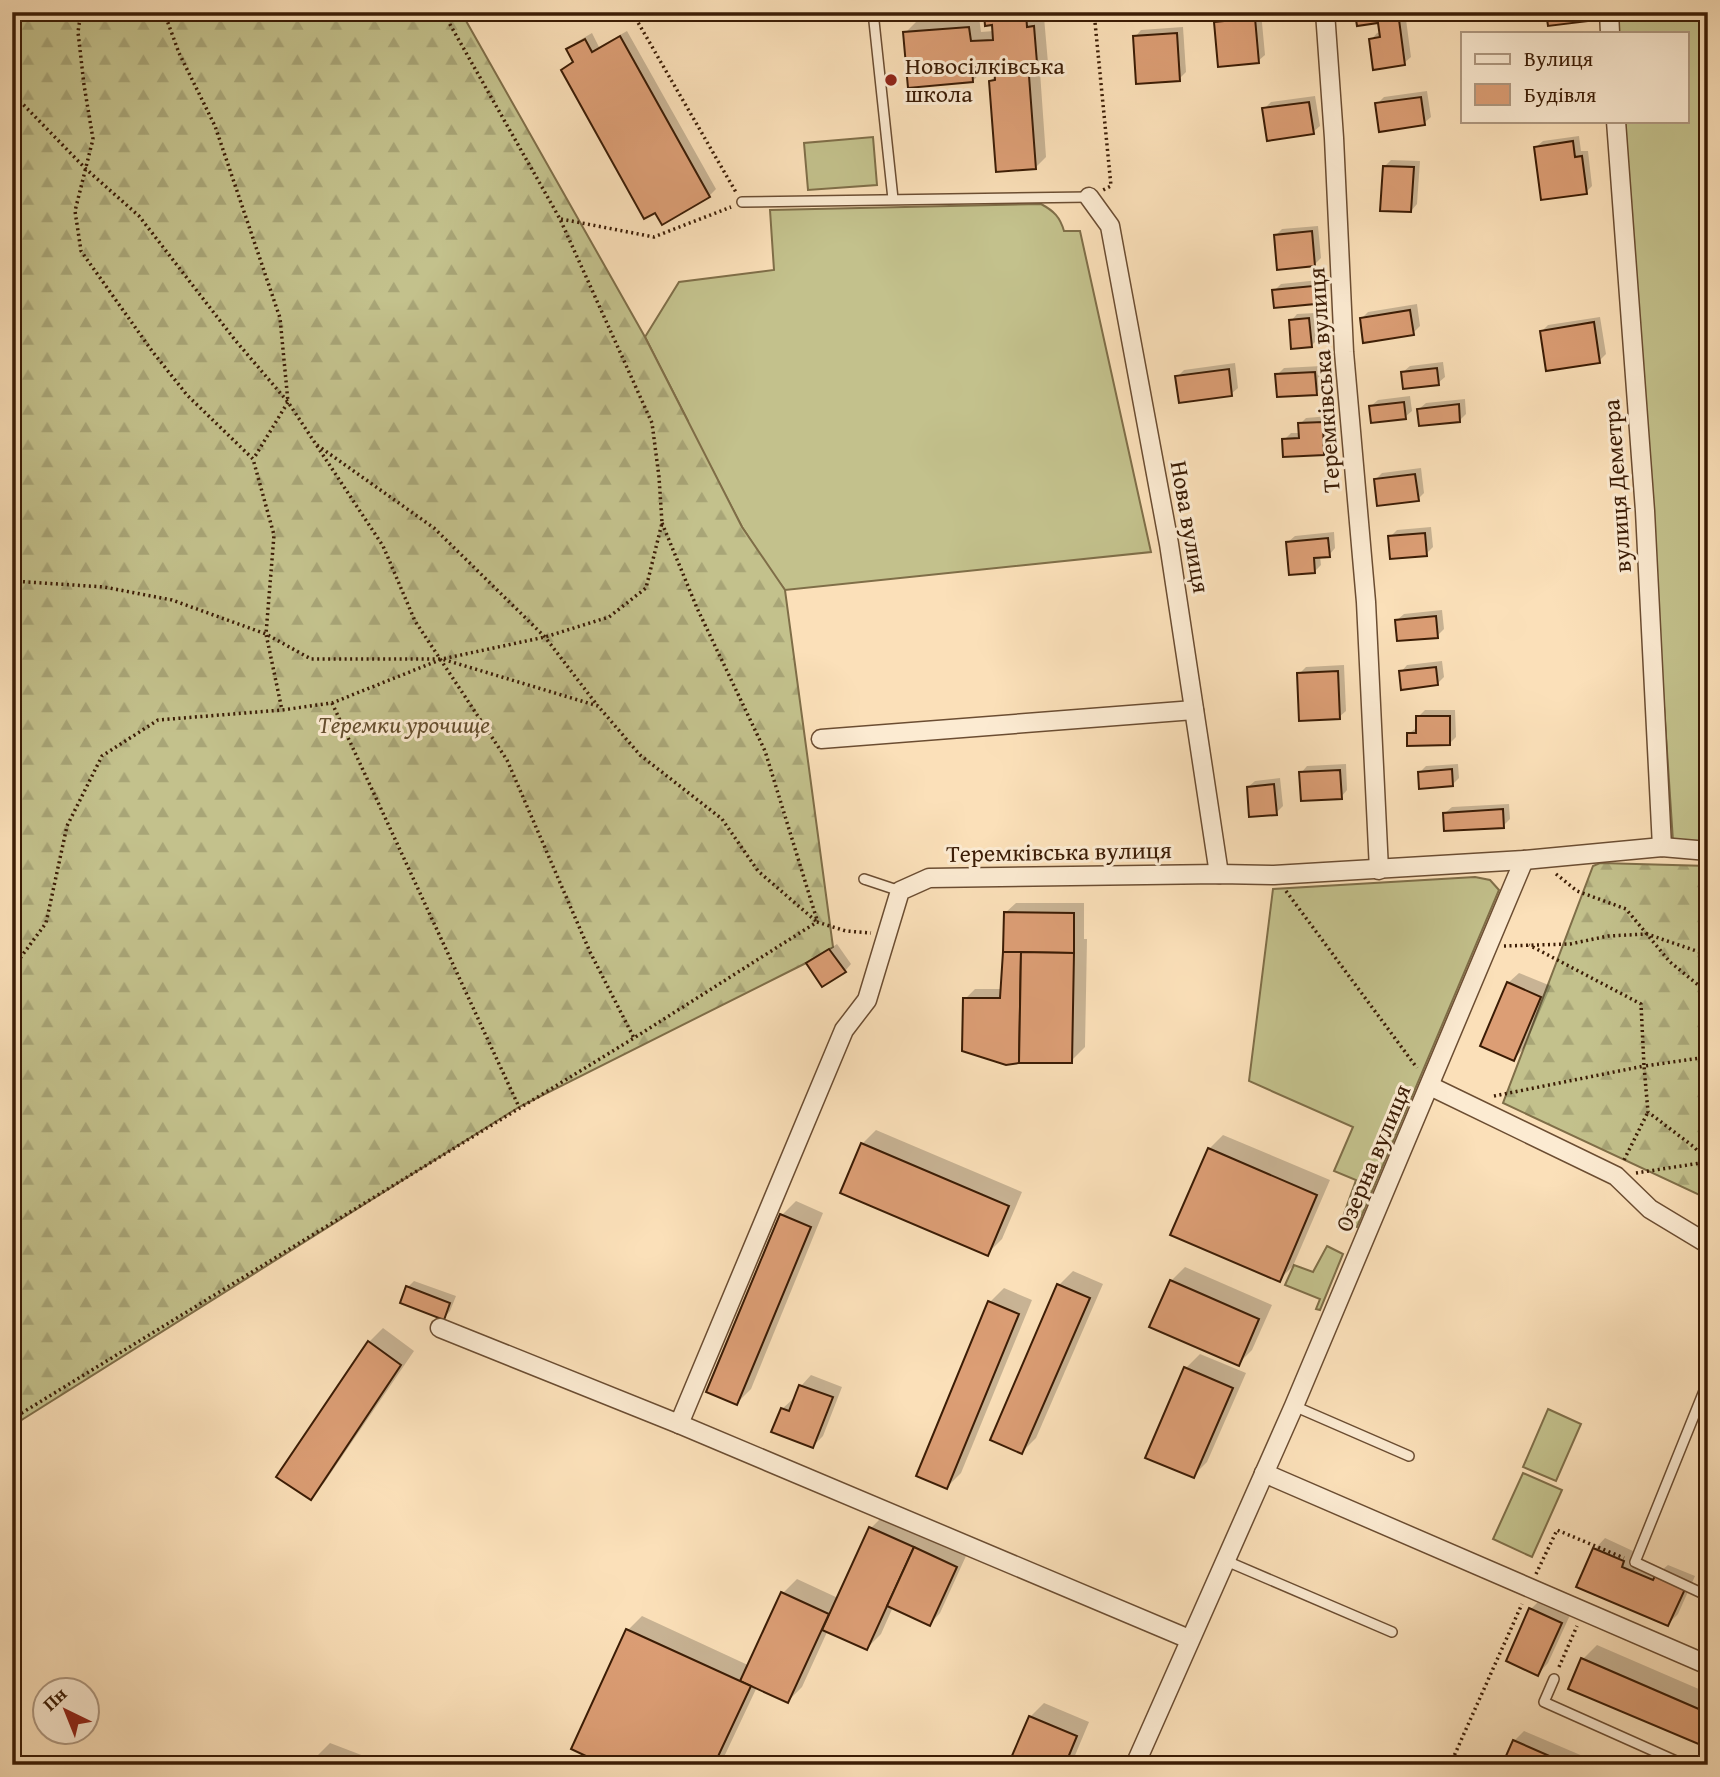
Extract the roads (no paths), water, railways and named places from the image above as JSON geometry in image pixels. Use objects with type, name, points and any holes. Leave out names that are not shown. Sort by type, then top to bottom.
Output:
[{"type":"street","name":"Теремківська вулиця","points":[[1325,12],[1344,352],[1366,602],[1379,870]]},
{"type":"street","points":[[1609,12],[1610,32]]},
{"type":"street","name":"вулиця Деметра","points":[[1616,122],[1644,511],[1662,847]]},
{"type":"street","name":"Нова вулиця","points":[[1089,197],[1110,226],[1169,544],[1219,874]]},
{"type":"street","points":[[821,739],[1194,710]]},
{"type":"street","name":"Теремківська вулиця","points":[[900,891],[929,878],[1219,874],[1274,876],[1531,860],[1662,847],[1708,851]]},
{"type":"street","name":"Озерна вулиця","points":[[1135,1765],[1294,1406],[1488,947],[1531,860]]},
{"type":"street","points":[[679,1424],[844,1030],[867,1000],[900,891]]},
{"type":"street","points":[[1430,1086],[1616,1176],[1650,1209],[1708,1244]]},
{"type":"street","points":[[440,1328],[679,1424],[1189,1639]]},
{"type":"street","points":[[1265,1473],[1708,1665]]},
{"type":"lane","points":[[873,12],[893,199]]},
{"type":"lane","points":[[742,202],[1089,197]]},
{"type":"lane","points":[[864,878],[900,891]]},
{"type":"lane","points":[[1708,1381],[1635,1562],[1708,1596]]},
{"type":"lane","points":[[1294,1406],[1409,1456]]},
{"type":"lane","points":[[1224,1560],[1392,1632]]},
{"type":"lane","points":[[1554,1679],[1544,1702],[1685,1765]]},
{"type":"place","name":"Новосілківська школа","points":[[891,80]]},
{"type":"park label","name":"Теремки урочище","points":[[404,725]]}]
